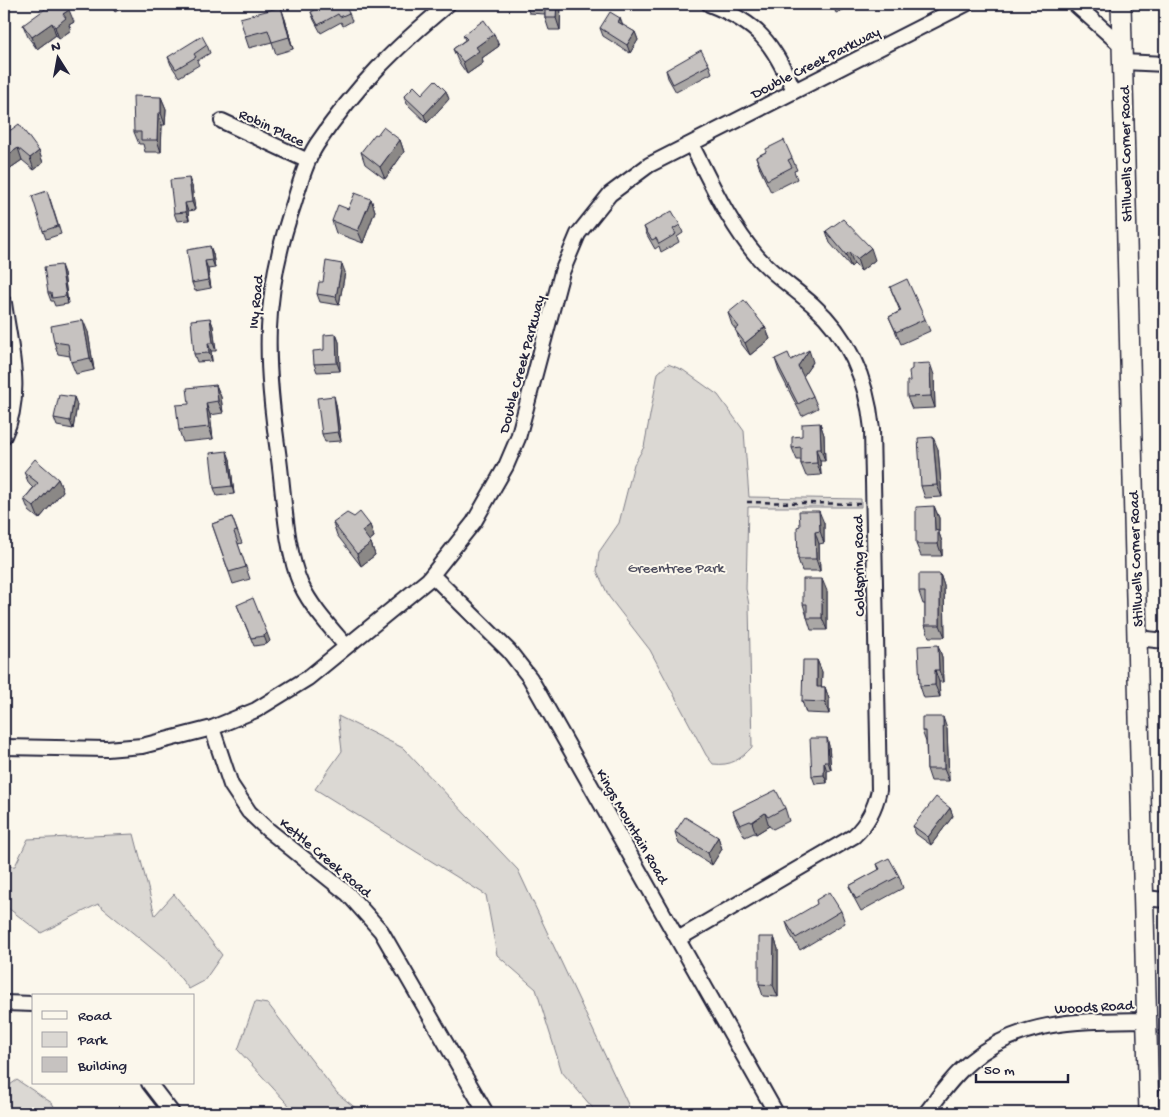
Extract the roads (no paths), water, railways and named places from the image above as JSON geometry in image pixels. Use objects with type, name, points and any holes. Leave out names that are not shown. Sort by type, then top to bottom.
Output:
[{"type":"street","name":"Ivy Road","points":[[346,646],[314,608],[298,577],[293,558],[269,381],[268,320],[272,286],[281,241],[308,161],[316,145],[366,79],[397,46],[448,4]]},
{"type":"street","points":[[709,4],[736,15],[760,33],[772,48],[794,90]]},
{"type":"street","name":"Double Creek Parkway","points":[[4,748],[116,748],[142,746],[212,728],[256,710],[288,691],[432,575],[474,522],[506,466],[518,438],[562,272],[578,234],[599,206],[625,181],[649,165],[966,4]]},
{"type":"street","points":[[1074,4],[1123,54],[1165,64]]},
{"type":"street","name":"Stillwells Corner Road","points":[[1121,4],[1149,1113]]},
{"type":"street","name":"Robin Place","points":[[222,121],[308,161]]},
{"type":"street","name":"Coldspring Road","points":[[678,938],[854,836],[868,822],[879,790],[872,429],[864,386],[852,353],[826,318],[771,270],[745,242],[728,216],[692,144]]},
{"type":"street","points":[[4,303],[15,390],[12,416],[4,436]]},
{"type":"street","name":"Kings Mountain Road","points":[[432,575],[509,652],[530,678],[776,1113]]},
{"type":"street","points":[[1137,638],[1165,641]]},
{"type":"street","name":"Kettle Creek Road","points":[[212,728],[231,785],[249,812],[267,829],[348,894],[381,931],[486,1113]]},
{"type":"street","points":[[1144,898],[1165,900]]},
{"type":"street","points":[[4,1003],[32,1004]]},
{"type":"street","name":"Woods Road","points":[[926,1113],[952,1080],[970,1062],[1009,1037],[1055,1023],[1081,1020],[1147,1020]]},
{"type":"street","points":[[150,1084],[172,1113]]},
{"type":"park label","name":"Greentree Park","points":[[676,567]]}]
